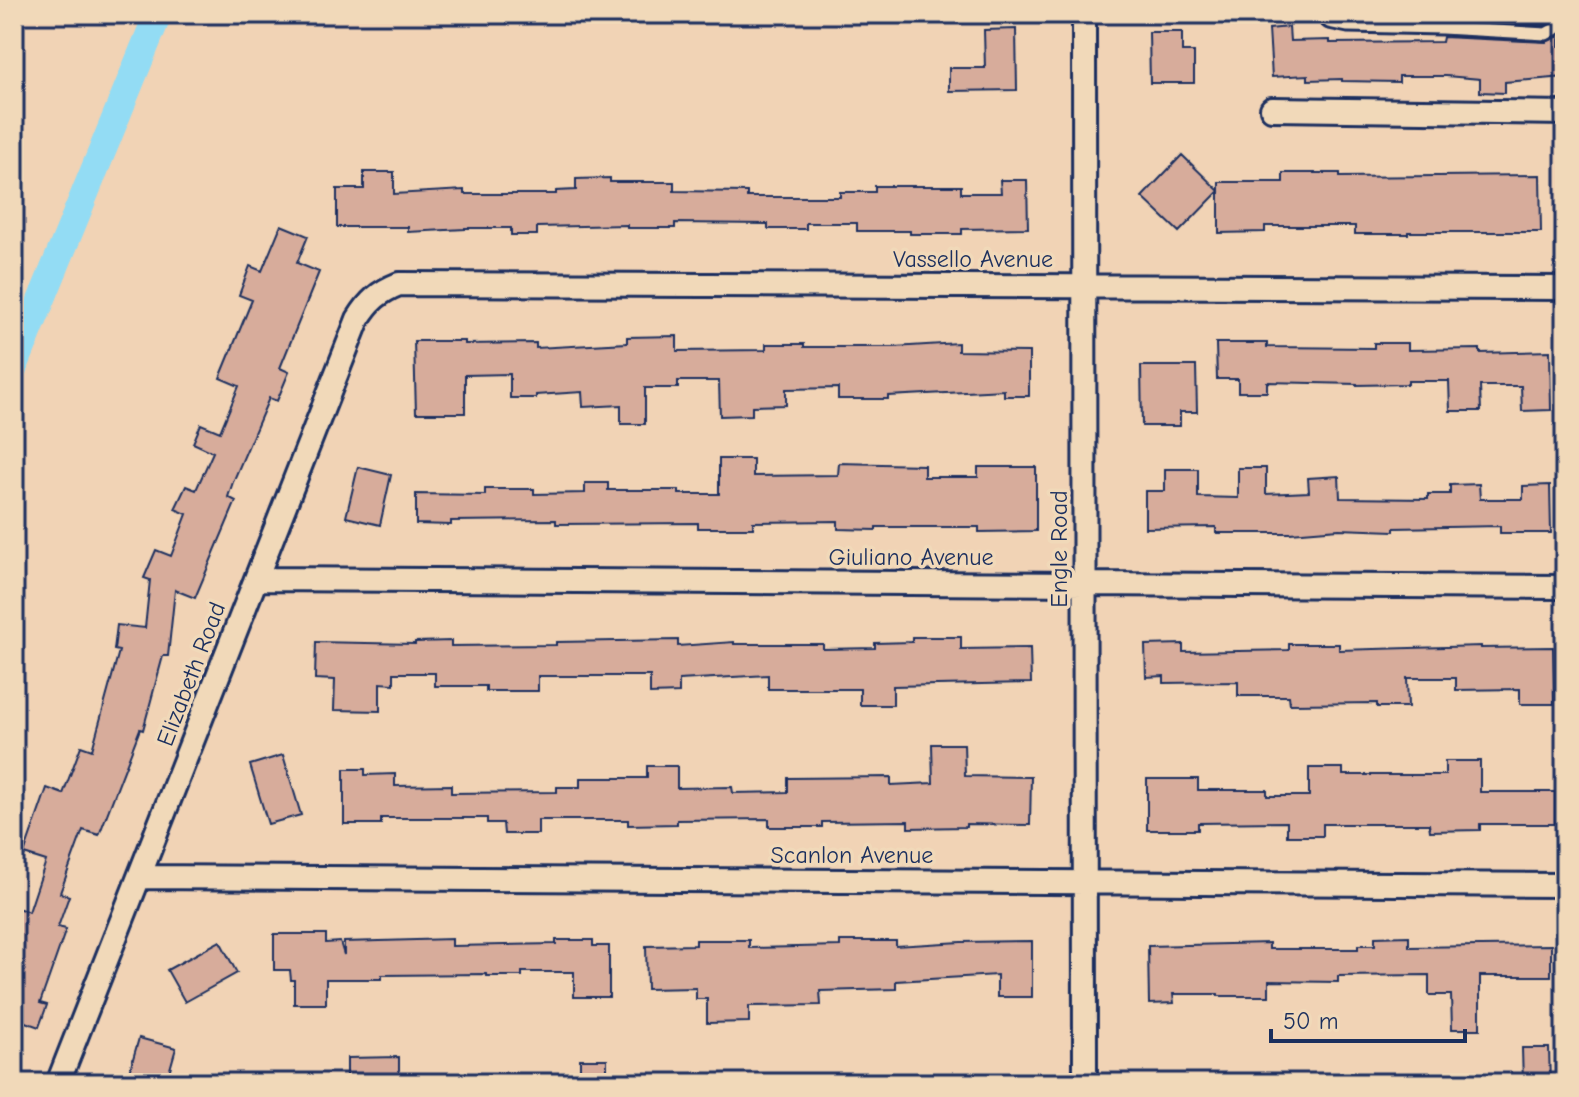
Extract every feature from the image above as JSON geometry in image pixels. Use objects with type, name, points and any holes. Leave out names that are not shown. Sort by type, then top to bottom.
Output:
[{"type":"street","name":"Engle Road","points":[[1084,14],[1085,1083]]},
{"type":"street","points":[[1272,109],[1565,113]]},
{"type":"street","name":"Vassello Avenue","points":[[382,291],[399,284],[1565,288]]},
{"type":"street","name":"Elizabeth Road","points":[[58,1083],[358,319],[367,303],[382,291]]},
{"type":"street","name":"Giuliano Avenue","points":[[256,579],[1565,587]]},
{"type":"street","name":"Scanlon Avenue","points":[[139,877],[1565,885]]},
{"type":"lane","points":[[1319,14],[1329,22],[1348,26],[1546,34],[1565,23]]},
{"type":"building","points":[[1445,14],[1559,14],[1559,17],[1544,25],[1445,20]]},
{"type":"building","points":[[1289,27],[1290,41],[1330,40],[1330,43],[1442,42],[1443,37],[1546,42],[1559,36],[1559,46],[1565,46],[1565,77],[1505,82],[1505,93],[1480,92],[1480,79],[1446,76],[1399,76],[1399,82],[1308,80],[1308,75],[1272,77],[1269,29]]},
{"type":"building","points":[[1016,29],[1017,90],[949,91],[949,68],[985,68],[984,30]]},
{"type":"building","points":[[1149,32],[1182,32],[1182,52],[1194,52],[1194,83],[1150,83]]},
{"type":"building","points":[[1182,155],[1219,191],[1179,232],[1142,197]]},
{"type":"building","points":[[364,172],[394,172],[394,194],[464,190],[464,194],[556,194],[556,191],[576,190],[576,179],[610,178],[610,182],[674,182],[674,191],[747,192],[747,197],[840,197],[840,192],[875,192],[875,186],[961,186],[961,193],[1001,193],[1000,180],[1027,180],[1028,228],[962,229],[962,234],[910,234],[910,231],[857,231],[857,223],[806,223],[806,229],[768,229],[768,224],[675,223],[675,228],[627,228],[627,225],[537,227],[537,235],[511,235],[511,228],[408,232],[408,227],[337,227],[337,189],[364,189]]},
{"type":"building","points":[[1283,173],[1340,173],[1340,177],[1540,175],[1541,232],[1355,234],[1355,226],[1265,226],[1265,232],[1219,233],[1219,182],[1283,182]]},
{"type":"building","points":[[281,225],[308,236],[297,263],[319,272],[280,368],[289,372],[277,401],[269,398],[233,482],[228,497],[236,501],[195,598],[175,590],[168,656],[163,656],[143,730],[140,729],[99,835],[83,830],[60,893],[69,896],[58,927],[66,929],[40,1003],[47,1005],[39,1027],[14,1018],[14,907],[29,912],[46,861],[24,854],[47,788],[63,794],[81,746],[92,750],[119,651],[114,650],[117,625],[145,628],[150,580],[144,578],[156,550],[171,556],[187,514],[175,509],[186,486],[196,490],[213,452],[193,443],[201,424],[220,432],[239,386],[220,378],[252,300],[239,295],[250,266],[262,271]]},
{"type":"building","points":[[677,336],[677,351],[766,350],[766,344],[894,347],[958,343],[958,351],[1029,352],[1029,396],[1004,396],[1004,390],[888,396],[888,399],[838,399],[838,388],[786,389],[786,405],[752,406],[752,415],[720,416],[719,381],[678,381],[678,388],[645,388],[645,424],[621,424],[621,405],[583,407],[582,392],[510,398],[510,374],[465,375],[465,413],[416,413],[414,341],[536,343],[536,348],[627,343],[627,337]]},
{"type":"building","points":[[1216,343],[1374,348],[1374,343],[1408,343],[1408,350],[1480,349],[1480,353],[1550,351],[1551,410],[1522,411],[1521,386],[1480,386],[1481,411],[1450,411],[1449,381],[1357,385],[1267,382],[1267,392],[1238,392],[1238,379],[1217,379]]},
{"type":"building","points":[[1141,366],[1196,366],[1197,412],[1180,412],[1180,426],[1142,426]]},
{"type":"building","points":[[719,459],[753,459],[753,476],[838,475],[839,463],[924,465],[924,477],[978,477],[978,467],[1036,467],[1036,531],[979,532],[979,527],[838,529],[838,521],[753,522],[753,528],[698,528],[698,523],[556,524],[556,520],[416,524],[416,494],[485,495],[485,489],[534,489],[534,494],[585,493],[585,483],[608,483],[608,490],[679,490],[679,494],[719,494]]},
{"type":"building","points":[[358,467],[391,475],[380,525],[346,517]]},
{"type":"building","points":[[1238,468],[1266,468],[1266,494],[1309,492],[1308,478],[1339,476],[1340,498],[1428,499],[1428,494],[1450,494],[1450,485],[1479,484],[1480,499],[1523,499],[1523,486],[1550,485],[1551,533],[1500,533],[1500,526],[1290,533],[1216,533],[1216,527],[1145,528],[1145,491],[1165,491],[1165,469],[1198,469],[1198,497],[1238,498]]},
{"type":"building","points":[[912,637],[961,637],[961,649],[1030,648],[1031,683],[893,686],[893,705],[860,705],[860,689],[768,689],[768,675],[679,680],[679,693],[650,694],[650,676],[538,676],[538,691],[486,691],[486,686],[435,686],[435,673],[394,673],[394,684],[380,683],[380,711],[334,710],[335,680],[315,679],[316,642],[415,644],[451,641],[451,646],[678,640],[678,646],[734,642],[823,644],[823,649],[875,648],[875,643],[912,642]]},
{"type":"building","points":[[1183,644],[1183,652],[1289,650],[1289,644],[1339,644],[1339,650],[1553,647],[1554,704],[1520,704],[1520,689],[1456,690],[1456,678],[1407,678],[1408,707],[1377,707],[1377,703],[1290,704],[1289,696],[1238,696],[1238,682],[1164,683],[1164,676],[1146,677],[1145,645]]},
{"type":"building","points":[[932,744],[964,744],[965,776],[1031,777],[1030,825],[966,824],[966,827],[908,828],[908,821],[822,822],[822,827],[769,827],[769,819],[677,820],[677,824],[628,825],[628,820],[538,820],[538,834],[504,834],[503,823],[487,823],[487,818],[381,818],[381,824],[344,824],[344,769],[365,769],[365,775],[395,774],[395,786],[451,785],[451,793],[557,792],[557,787],[580,787],[580,778],[647,778],[647,766],[677,766],[677,788],[732,787],[733,793],[788,792],[788,778],[891,777],[891,785],[933,783]]},
{"type":"building","points":[[283,755],[301,815],[268,824],[250,765]]},
{"type":"building","points":[[1445,761],[1480,761],[1480,792],[1555,792],[1555,824],[1480,824],[1480,830],[1430,831],[1429,824],[1323,824],[1323,836],[1287,836],[1287,822],[1198,823],[1198,830],[1147,830],[1147,779],[1198,779],[1198,790],[1267,790],[1267,796],[1309,796],[1309,768],[1343,768],[1343,775],[1445,775]]},
{"type":"building","points":[[274,934],[326,934],[326,943],[340,942],[344,955],[344,942],[452,939],[452,946],[556,944],[556,940],[593,940],[593,946],[609,946],[609,997],[574,997],[574,972],[522,972],[522,976],[382,975],[382,979],[326,979],[326,1004],[294,1004],[294,980],[291,980],[290,970],[274,970]]},
{"type":"building","points":[[1409,936],[1409,947],[1551,945],[1551,976],[1480,976],[1480,1029],[1452,1029],[1451,995],[1429,995],[1429,975],[1338,976],[1338,982],[1269,981],[1269,996],[1173,994],[1174,1003],[1149,1004],[1148,946],[1269,943],[1269,949],[1358,949],[1358,945],[1375,945],[1375,937]]},
{"type":"building","points":[[696,940],[749,940],[749,948],[840,946],[840,941],[896,941],[896,946],[1032,941],[1032,997],[997,997],[997,975],[896,981],[896,989],[820,991],[821,1005],[749,1006],[749,1022],[707,1023],[707,999],[696,999],[696,988],[647,989],[646,946],[696,945]]},
{"type":"building","points":[[220,941],[237,973],[185,1002],[167,970]]},
{"type":"building","points":[[139,1038],[176,1048],[166,1083],[126,1083]]},
{"type":"building","points":[[1522,1048],[1549,1048],[1550,1083],[1523,1083]]},
{"type":"building","points":[[399,1057],[399,1083],[347,1083],[347,1058]]},
{"type":"building","points":[[580,1059],[607,1059],[607,1083],[580,1083]]},
{"type":"waterway","points":[[14,367],[158,14]]}]
